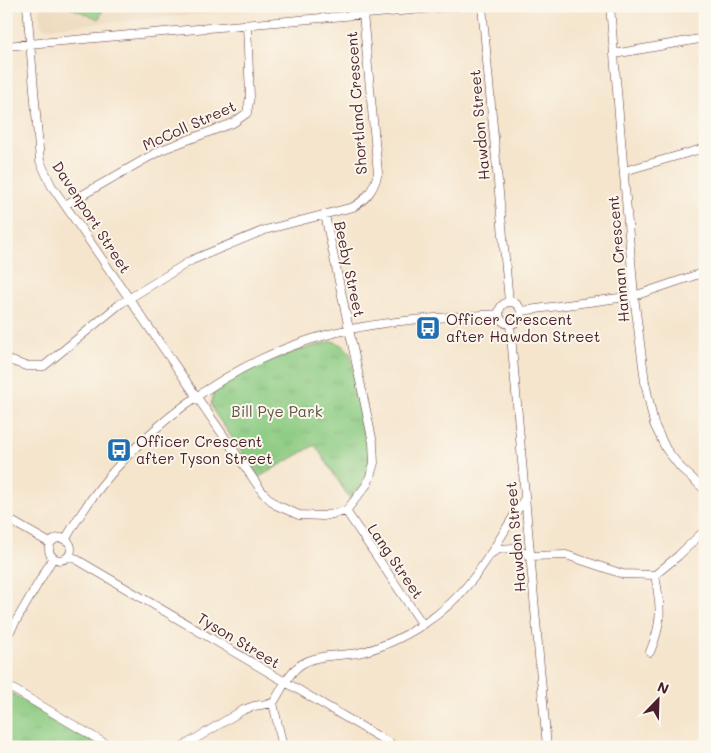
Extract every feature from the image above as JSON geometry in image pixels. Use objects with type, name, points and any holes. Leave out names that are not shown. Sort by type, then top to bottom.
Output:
[{"type":"street","name":"Davenport Street","points":[[26,6],[40,161],[51,185],[263,493],[276,505],[299,515],[323,516],[346,511]]},
{"type":"street","points":[[6,46],[457,6]]},
{"type":"street","name":"Hawdon Street","points":[[482,6],[509,302]]},
{"type":"street","name":"Hannan Crescent","points":[[610,6],[634,296],[645,382],[654,424],[666,449],[681,468],[705,490]]},
{"type":"street","name":"Shortland Crescent","points":[[6,359],[26,366],[44,366],[129,298],[192,260],[265,230],[353,207],[362,202],[372,189],[378,173],[363,14]]},
{"type":"street","name":"McColl Street","points":[[65,205],[161,150],[233,123],[247,113],[250,97],[246,25]]},
{"type":"street","points":[[614,54],[705,38]]},
{"type":"street","points":[[624,171],[705,148]]},
{"type":"street","name":"Beeby Street","points":[[325,215],[372,444],[374,463],[368,483],[346,511]]},
{"type":"street","points":[[521,311],[634,296],[705,272]]},
{"type":"street","points":[[509,302],[517,304],[521,311],[518,320],[510,324],[502,321],[498,314],[502,305],[509,302]]},
{"type":"street","points":[[65,540],[99,488],[139,443],[194,394],[260,361],[293,347],[349,330],[404,321],[498,314]]},
{"type":"street","name":"Hawdon Street","points":[[510,324],[547,747]]},
{"type":"street","points":[[283,747],[273,703],[292,672],[302,663],[319,658],[359,652],[384,645],[423,625],[439,614],[460,595],[481,571],[525,498]]},
{"type":"street","name":"Lang Street","points":[[346,511],[423,625]]},
{"type":"street","points":[[6,518],[50,543]]},
{"type":"street","points":[[491,554],[499,549],[511,548],[518,549],[530,556],[566,555],[623,574],[655,576],[705,530]]},
{"type":"street","points":[[59,538],[65,540],[71,548],[69,555],[62,560],[53,558],[49,552],[50,543],[59,538]]},
{"type":"street","name":"Tyson Street","points":[[69,555],[396,747]]},
{"type":"street","points":[[6,638],[53,558]]},
{"type":"street","points":[[650,652],[658,627],[660,608],[655,576]]},
{"type":"street","points":[[6,685],[111,747]]},
{"type":"street","points":[[182,747],[243,710],[273,703]]},
{"type":"shaded area","points":[[40,6],[288,6],[45,28],[41,25]]},
{"type":"green space","points":[[66,6],[104,6],[99,19]]},
{"type":"green space","name":"Bill Pye Park","points":[[333,341],[344,346],[350,353],[364,412],[369,444],[367,473],[361,485],[350,499],[315,445],[259,477],[211,405],[214,391],[242,374],[271,360]]},
{"type":"green space","points":[[6,690],[102,747],[6,747]]},
{"type":"place","name":"Officer Crescent after Hawdon Street","points":[[428,328]]},
{"type":"place","name":"Officer Crescent after Tyson Street","points":[[119,450]]}]
